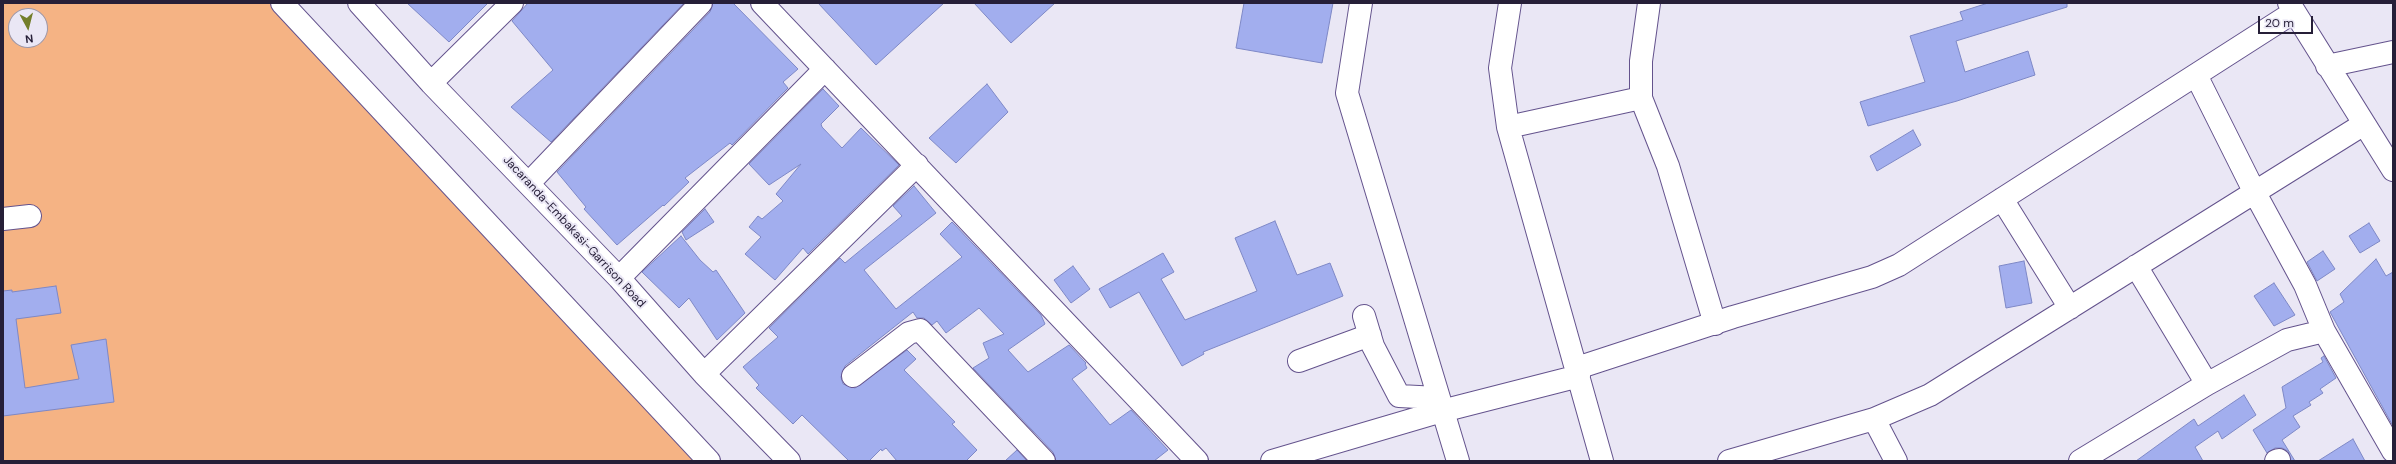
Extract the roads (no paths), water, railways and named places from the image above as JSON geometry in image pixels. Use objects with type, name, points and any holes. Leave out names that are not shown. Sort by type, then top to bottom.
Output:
[{"type":"street","points":[[282,3],[709,461]]},
{"type":"street","name":"Jacaranda-Embakasi-Garrison Road","points":[[359,3],[431,83],[619,278],[704,374],[789,461]]},
{"type":"street","points":[[431,83],[512,3]]},
{"type":"street","points":[[529,183],[701,3]]},
{"type":"street","points":[[762,3],[917,165],[1187,458]]},
{"type":"street","points":[[1361,3],[1347,93],[1458,461]]},
{"type":"street","points":[[1510,3],[1500,68],[1508,127],[1602,461]]},
{"type":"street","points":[[1649,3],[1643,34],[1641,98],[1668,166],[1715,324]]},
{"type":"street","points":[[1272,461],[1440,405],[1578,372],[1715,324],[1872,277],[1899,265],[2196,75],[2291,8],[2391,164]]},
{"type":"street","points":[[2327,66],[2393,52]]},
{"type":"street","points":[[619,278],[825,69]]},
{"type":"street","points":[[2196,75],[2255,193],[2305,285],[2324,331],[2393,451]]},
{"type":"street","points":[[1508,127],[1641,98]]},
{"type":"street","points":[[1729,461],[1874,419],[1930,395],[2364,124]]},
{"type":"street","points":[[704,374],[917,165]]},
{"type":"street","points":[[2002,199],[2070,308]]},
{"type":"street","points":[[3,219],[30,216]]},
{"type":"street","points":[[2136,266],[2207,384]]},
{"type":"street","points":[[1299,361],[1367,326],[1373,346],[1399,396],[1440,405]]},
{"type":"street","points":[[853,376],[909,333],[920,330],[1044,461]]},
{"type":"street","points":[[2080,461],[2207,384],[2287,340],[2324,331]]},
{"type":"street","points":[[1874,419],[1896,461]]}]
